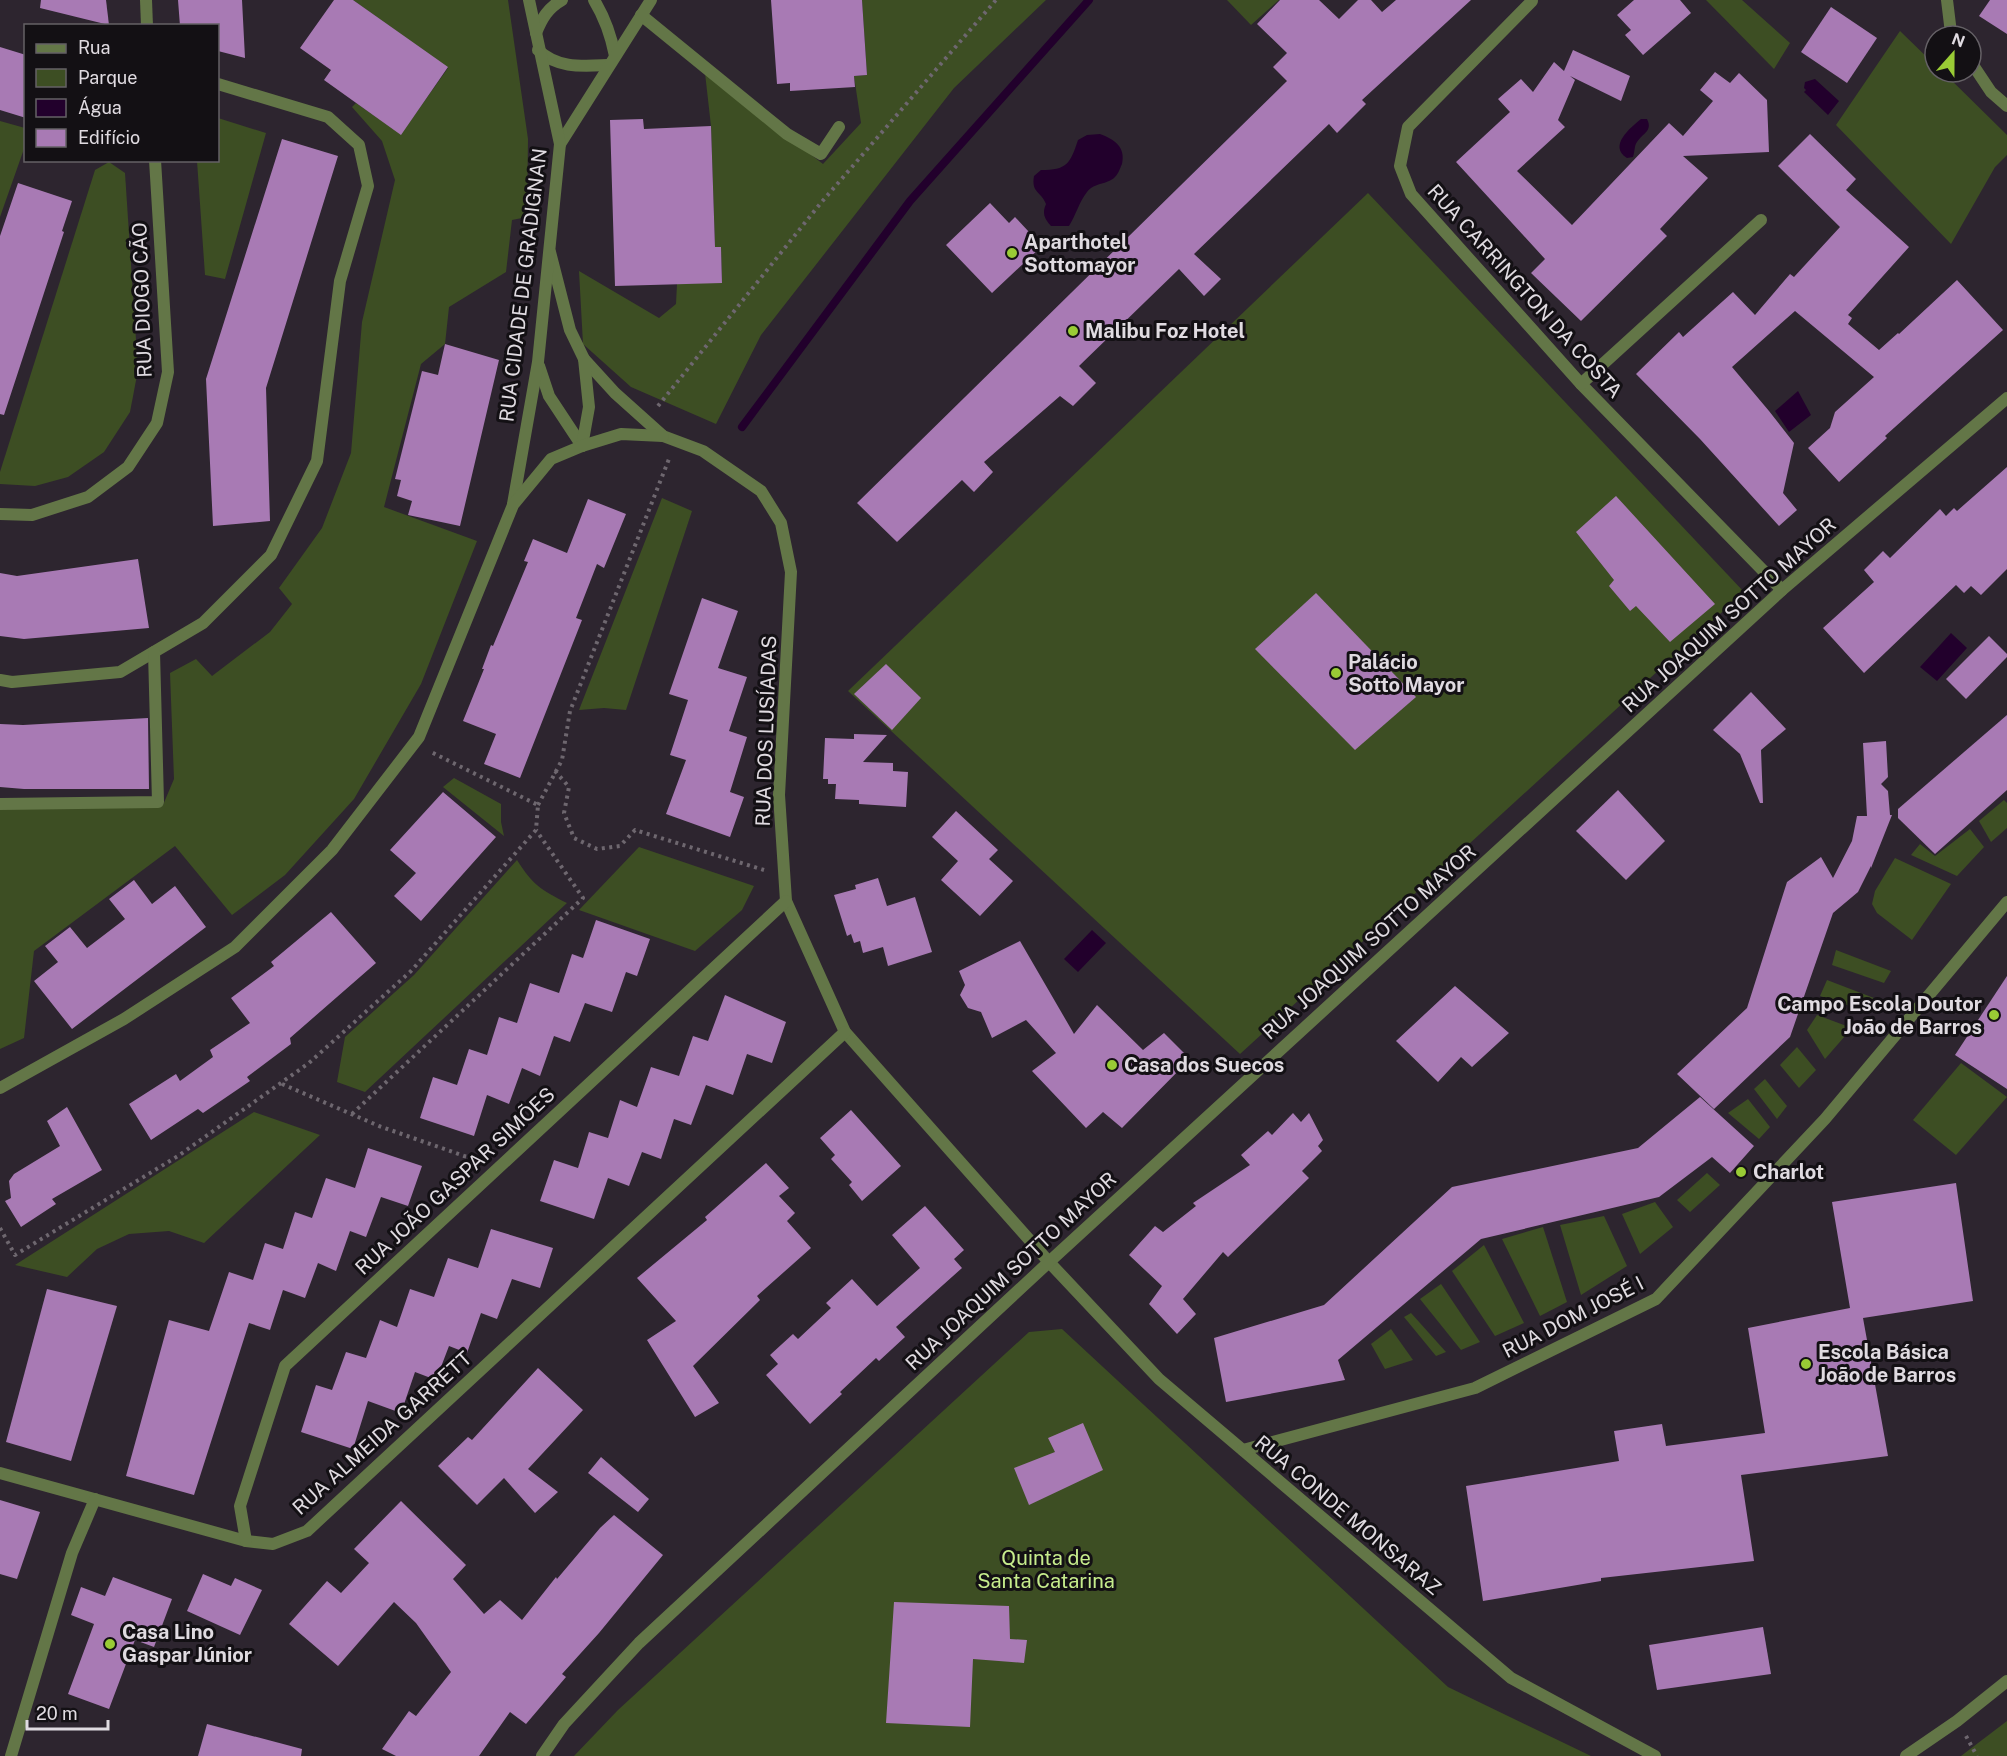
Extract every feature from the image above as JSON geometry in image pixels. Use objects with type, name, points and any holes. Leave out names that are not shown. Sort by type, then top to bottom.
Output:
[{"type":"street","points":[[146,0],[147,24]]},
{"type":"street","name":"RUA CIDADE DE GRADIGNAN","points":[[513,505],[538,362],[560,144],[529,0]]},
{"type":"street","points":[[536,33],[544,15],[562,0]]},
{"type":"street","points":[[594,0],[611,36],[612,60]]},
{"type":"street","points":[[560,144],[651,0]]},
{"type":"street","points":[[1947,0],[1950,24]]},
{"type":"street","name":"RUA CARRINGTON DA COSTA","points":[[1532,1],[1408,127],[1400,166],[1411,194],[1581,384],[1782,590]]},
{"type":"street","points":[[641,15],[787,134],[821,154],[839,127]]},
{"type":"street","points":[[538,50],[546,58],[568,66],[612,60]]},
{"type":"street","points":[[1983,80],[1991,92],[2007,105]]},
{"type":"street","points":[[0,680],[12,682],[120,672],[203,622],[271,555],[317,461],[340,282],[369,186],[359,145],[328,117],[219,84]]},
{"type":"street","name":"RUA DIOGO CÃO","points":[[0,514],[32,515],[88,497],[128,467],[156,423],[168,372],[155,162]]},
{"type":"street","points":[[1581,384],[1761,220]]},
{"type":"street","name":"RUA DOS LUSÍADAS","points":[[550,252],[570,330],[584,359],[615,393],[663,436],[703,451],[761,491],[781,524],[791,572],[779,795],[786,901],[844,1032],[1049,1262]]},
{"type":"street","points":[[582,446],[589,407],[584,359]]},
{"type":"street","points":[[538,362],[549,396],[582,446]]},
{"type":"street","name":"RUA JOAQUIM SOTTO MAYOR","points":[[542,1756],[564,1724],[639,1643],[1049,1262],[1782,590],[2007,398]]},
{"type":"street","points":[[0,1088],[124,1019],[235,947],[332,850],[414,744],[424,726],[513,505],[551,459],[582,446],[621,434],[663,436]]},
{"type":"street","points":[[0,804],[158,802],[154,652]]},
{"type":"street","name":"RUA JOÃO GASPAR SIMÕES","points":[[246,1540],[240,1506],[285,1366],[786,901]]},
{"type":"street","name":"RUA DOM JOSÉ I","points":[[1243,1450],[1475,1388],[1656,1299],[1825,1119],[2007,902]]},
{"type":"street","name":"RUA ALMEIDA GARRETT","points":[[0,1473],[246,1540],[273,1544],[307,1531],[844,1032]]},
{"type":"street","name":"RUA CONDE MONSARAZ","points":[[1049,1262],[1159,1379],[1511,1678],[1655,1756]]},
{"type":"street","points":[[11,1756],[72,1553],[95,1499]]},
{"type":"street","points":[[1906,1756],[1957,1721],[2007,1681]]},
{"type":"path","points":[[646,421],[820,204],[996,0]]},
{"type":"path","points":[[0,1228],[15,1255],[178,1156],[309,1063],[411,970],[536,830],[538,805],[562,760],[570,711],[676,440]]},
{"type":"path","points":[[414,744],[538,805]]},
{"type":"path","points":[[555,771],[569,788],[564,813],[574,838],[597,849],[620,846],[635,830],[785,877]]},
{"type":"path","points":[[352,1114],[583,898],[536,830]]},
{"type":"path","points":[[281,1083],[379,1126],[464,1156]]},
{"type":"green space","points":[[353,0],[508,0],[528,139],[527,217],[512,220],[506,272],[449,307],[445,344],[421,364],[384,507],[477,541],[421,684],[354,799],[285,875],[232,915],[175,846],[34,951],[24,1038],[0,1049],[0,809],[163,805],[174,779],[170,673],[196,659],[212,676],[270,632],[292,604],[279,588],[322,528],[351,453],[362,322],[395,180],[382,141],[352,107],[356,103],[401,134],[448,68]]},
{"type":"green space","points":[[862,0],[1046,0],[954,88],[761,335],[716,424],[631,387],[583,344],[579,271],[659,318],[676,304],[677,284],[722,282],[721,247],[715,247],[711,126],[705,73],[823,164],[861,123],[854,76],[867,75]]},
{"type":"green space","points":[[1227,0],[1279,0],[1251,25]]},
{"type":"green space","points":[[1706,0],[1742,0],[1790,43],[1774,69]]},
{"type":"green space","points":[[1900,31],[1923,53],[1923,84],[1955,84],[2007,135],[2007,155],[1995,167],[1951,244],[1836,125]]},
{"type":"green space","points":[[219,118],[266,133],[225,279],[205,275],[197,162],[219,162]]},
{"type":"green space","points":[[0,121],[24,128],[24,149],[0,217]]},
{"type":"green space","points":[[109,162],[125,173],[138,370],[130,412],[104,452],[68,477],[35,486],[0,484],[0,472],[95,170]]},
{"type":"green space","points":[[1368,193],[1744,592],[1240,1054],[848,691]]},
{"type":"green space","points":[[662,498],[692,511],[626,710],[604,708],[579,710]]},
{"type":"green space","points":[[454,778],[501,804],[504,836],[443,787]]},
{"type":"green space","points":[[2004,800],[2007,803],[2007,828],[1991,842],[1979,821]]},
{"type":"green space","points":[[1970,829],[1984,847],[1957,876],[1911,855],[1920,844],[1935,856]]},
{"type":"green space","points":[[639,847],[754,886],[742,910],[695,951],[579,910]]},
{"type":"green space","points":[[1895,858],[1951,884],[1912,940],[1877,913],[1872,904],[1875,891]]},
{"type":"green space","points":[[517,860],[538,886],[567,903],[365,1092],[337,1082],[345,1037],[414,975]]},
{"type":"green space","points":[[1836,950],[1891,971],[1884,983],[1832,965]]},
{"type":"green space","points":[[1827,980],[1874,998],[1864,1011],[1820,996]]},
{"type":"green space","points":[[1817,1015],[1852,1028],[1825,1059],[1807,1030]]},
{"type":"green space","points":[[1797,1047],[1816,1070],[1799,1088],[1780,1065]]},
{"type":"green space","points":[[1961,1063],[2007,1097],[1956,1155],[1913,1120]]},
{"type":"green space","points":[[1765,1079],[1787,1106],[1777,1119],[1754,1089]]},
{"type":"green space","points":[[1748,1099],[1770,1127],[1759,1139],[1728,1113]]},
{"type":"green space","points":[[254,1112],[320,1135],[204,1243],[169,1231],[129,1234],[97,1249],[67,1277],[15,1265]]},
{"type":"green space","points":[[1707,1173],[1720,1185],[1690,1212],[1677,1200]]},
{"type":"green space","points":[[1655,1202],[1673,1227],[1640,1254],[1622,1214]]},
{"type":"green space","points":[[1604,1216],[1627,1266],[1581,1295],[1560,1225]]},
{"type":"green space","points":[[1543,1227],[1567,1302],[1540,1316],[1502,1239]]},
{"type":"green space","points":[[1484,1245],[1524,1323],[1495,1336],[1452,1271]]},
{"type":"green space","points":[[1441,1284],[1480,1342],[1461,1350],[1420,1299]]},
{"type":"green space","points":[[1411,1313],[1446,1352],[1436,1356],[1404,1317]]},
{"type":"green space","name":"Quinta de Santa Catarina","points":[[1062,1329],[1448,1687],[1591,1756],[574,1756],[618,1710],[1029,1332]]},
{"type":"green space","points":[[1391,1329],[1413,1360],[1385,1369],[1371,1344]]},
{"type":"green space","points":[[2007,1721],[2007,1756],[1961,1756]]},
{"type":"water","points":[[1815,79],[1839,101],[1828,115],[1804,92],[1805,82]]},
{"type":"water","points":[[1641,119],[1647,119],[1648,129],[1636,144],[1633,157],[1627,158],[1622,153],[1620,143],[1627,132]]},
{"type":"water","points":[[1100,134],[1110,138],[1120,148],[1123,158],[1118,172],[1112,180],[1087,192],[1069,226],[1051,226],[1044,215],[1046,204],[1035,189],[1034,176],[1041,170],[1062,167],[1070,160],[1078,140],[1087,135]]},
{"type":"water","points":[[1798,391],[1811,415],[1789,432],[1775,411]]},
{"type":"water","points":[[1951,633],[1967,648],[1937,681],[1920,667]]},
{"type":"water","points":[[1092,930],[1106,943],[1078,972],[1064,959]]},
{"type":"building","points":[[41,0],[106,0],[109,24],[105,24],[40,8]]},
{"type":"building","points":[[178,0],[242,0],[245,58],[219,51],[219,24],[180,24]]},
{"type":"building","points":[[334,0],[353,0],[448,67],[401,135],[324,80],[331,70],[300,48]]},
{"type":"building","points":[[771,0],[862,0],[867,75],[854,76],[855,87],[790,91],[790,83],[777,84]]},
{"type":"building","name":"Malibu Foz Hotel","points":[[1280,0],[1319,0],[1339,19],[1358,0],[1371,0],[1382,12],[1396,0],[1471,0],[1362,100],[1366,104],[1337,133],[1329,124],[1194,254],[1221,279],[1204,296],[1179,269],[1079,366],[1096,383],[1073,406],[1060,396],[984,462],[993,472],[974,492],[962,480],[897,542],[857,503],[1287,81],[1273,67],[1287,53],[1257,24]]},
{"type":"building","points":[[1634,0],[1680,0],[1691,13],[1643,55],[1625,35],[1631,30],[1617,15]]},
{"type":"building","points":[[1990,0],[2007,0],[2007,34],[1979,16]]},
{"type":"building","points":[[1831,7],[1877,38],[1847,83],[1801,52]]},
{"type":"building","points":[[0,47],[24,54],[24,117],[0,110]]},
{"type":"building","points":[[1573,50],[1630,76],[1621,101],[1570,76],[1575,80],[1558,120],[1565,127],[1517,171],[1572,225],[1669,123],[1683,136],[1713,101],[1700,90],[1715,72],[1730,83],[1739,73],[1767,100],[1769,152],[1683,156],[1708,178],[1660,229],[1667,236],[1581,321],[1531,273],[1545,259],[1456,162],[1510,112],[1498,99],[1521,79],[1533,92],[1554,62],[1564,71]]},
{"type":"building","points":[[643,119],[644,129],[711,126],[715,247],[721,247],[722,283],[615,286],[610,120]]},
{"type":"building","points":[[1810,134],[1856,179],[1846,190],[1909,247],[1848,315],[1852,318],[1848,324],[1879,350],[1957,280],[2003,330],[1885,436],[1887,438],[1839,482],[1808,448],[1830,428],[1835,412],[1874,377],[1795,311],[1732,367],[1794,443],[1783,493],[1797,510],[1779,526],[1700,439],[1636,374],[1679,332],[1683,337],[1733,292],[1755,315],[1790,274],[1794,277],[1840,227],[1778,166]]},
{"type":"building","points":[[282,139],[338,156],[266,388],[270,521],[213,526],[206,379]]},
{"type":"building","points":[[18,183],[72,201],[4,415],[0,414],[0,236]]},
{"type":"building","points":[[990,203],[1009,223],[1015,217],[1042,246],[992,293],[946,245]]},
{"type":"building","points":[[445,344],[499,360],[460,526],[408,515],[412,501],[397,496],[401,480],[395,479],[422,371],[438,375]]},
{"type":"building","points":[[2007,467],[2007,569],[1981,595],[1971,586],[1964,593],[1956,585],[1864,673],[1823,628],[1874,582],[1864,570],[1883,551],[1890,558],[1940,509],[1946,516],[1954,508],[1957,511]]},
{"type":"building","points":[[1616,496],[1715,604],[1670,642],[1636,606],[1630,611],[1609,586],[1614,580],[1576,532]]},
{"type":"building","points":[[588,499],[626,514],[604,568],[597,564],[576,618],[582,620],[520,778],[484,764],[496,734],[463,721],[491,645],[493,646],[528,562],[524,561],[533,539],[567,553]]},
{"type":"building","points":[[138,559],[149,628],[24,639],[0,636],[0,573],[17,576]]},
{"type":"building","name":"Palácio Sotto Mayor","points":[[1316,593],[1416,697],[1355,750],[1255,649]]},
{"type":"building","points":[[702,598],[738,611],[718,668],[747,677],[729,731],[747,737],[730,792],[744,797],[730,837],[666,814],[686,760],[670,755],[688,700],[669,694]]},
{"type":"building","points":[[1989,636],[2007,654],[2007,657],[1966,699],[1946,679]]},
{"type":"building","points":[[886,664],[921,698],[892,730],[854,694]]},
{"type":"building","points":[[1751,692],[1786,729],[1761,750],[1763,803],[1760,803],[1740,754],[1713,730]]},
{"type":"building","points":[[2007,715],[2007,790],[1935,854],[1898,818],[1898,809]]},
{"type":"building","points":[[148,718],[149,789],[0,787],[0,724],[23,725]]},
{"type":"building","points":[[854,734],[887,735],[863,762],[893,763],[893,771],[908,772],[906,807],[859,804],[859,800],[835,799],[836,784],[828,784],[828,779],[823,779],[825,738],[854,739]]},
{"type":"building","points":[[1886,741],[1888,777],[1881,784],[1888,791],[1890,815],[1892,815],[1871,868],[1871,866],[1858,892],[1833,913],[1790,1037],[1714,1109],[1677,1074],[1747,1008],[1787,882],[1821,857],[1833,878],[1852,841],[1857,816],[1867,816],[1863,743]]},
{"type":"building","points":[[1618,790],[1665,841],[1626,880],[1576,831]]},
{"type":"building","points":[[443,792],[496,837],[421,921],[394,896],[416,873],[390,850]]},
{"type":"building","points":[[956,811],[998,850],[989,859],[1013,881],[980,916],[941,880],[958,861],[932,837]]},
{"type":"building","points":[[878,878],[887,906],[915,897],[932,952],[888,966],[883,947],[863,953],[860,941],[854,943],[851,934],[847,936],[834,895],[856,889],[855,885]]},
{"type":"building","points":[[134,880],[152,904],[175,886],[206,927],[72,1029],[34,981],[58,962],[45,946],[70,927],[87,948],[125,919],[109,899]]},
{"type":"building","points":[[331,912],[376,963],[290,1038],[291,1044],[247,1077],[250,1081],[203,1113],[198,1109],[151,1140],[129,1104],[176,1074],[180,1081],[213,1057],[210,1050],[250,1023],[231,998],[274,966],[271,962]]},
{"type":"building","points":[[596,920],[650,939],[637,976],[626,972],[612,1012],[585,1003],[570,1042],[554,1036],[540,1076],[522,1068],[509,1104],[487,1095],[474,1136],[420,1118],[433,1077],[457,1085],[469,1049],[487,1055],[499,1017],[517,1023],[530,983],[559,993],[572,954],[583,958]]},
{"type":"building","name":"Casa dos Suecos","points":[[1020,941],[1074,1034],[1097,1005],[1143,1050],[1164,1033],[1190,1059],[1122,1128],[1103,1112],[1086,1128],[1032,1071],[1056,1053],[1026,1020],[992,1038],[981,1012],[968,1008],[960,995],[965,985],[959,971]]},
{"type":"building","name":"Campo Escola Doutor João de Barros","points":[[2007,976],[2007,1089],[1955,1055]]},
{"type":"building","points":[[1455,986],[1509,1033],[1472,1067],[1461,1057],[1438,1082],[1396,1041]]},
{"type":"building","points":[[725,995],[786,1022],[772,1063],[747,1054],[733,1095],[706,1085],[691,1125],[674,1119],[661,1159],[642,1152],[629,1186],[608,1178],[594,1219],[540,1201],[554,1160],[578,1168],[589,1132],[608,1138],[620,1100],[637,1107],[651,1067],[679,1076],[693,1036],[708,1041]]},
{"type":"building","points":[[1700,1097],[1754,1146],[1730,1173],[1712,1157],[1659,1197],[1481,1239],[1338,1360],[1345,1380],[1226,1402],[1214,1338],[1324,1305],[1452,1187],[1638,1148]]},
{"type":"building","points":[[67,1107],[102,1170],[52,1199],[56,1204],[21,1227],[5,1201],[11,1198],[9,1181],[14,1174],[60,1146],[47,1121]]},
{"type":"building","points":[[851,1110],[901,1166],[862,1201],[849,1185],[852,1182],[831,1159],[835,1155],[820,1138]]},
{"type":"building","points":[[1293,1113],[1301,1122],[1309,1113],[1323,1140],[1318,1146],[1322,1151],[1302,1171],[1309,1178],[1228,1257],[1223,1252],[1183,1299],[1196,1314],[1177,1334],[1149,1304],[1162,1286],[1129,1255],[1155,1226],[1163,1232],[1196,1206],[1193,1203],[1250,1165],[1241,1155],[1268,1131],[1272,1135]]},
{"type":"building","points":[[368,1148],[422,1166],[408,1206],[381,1197],[366,1237],[350,1231],[336,1271],[318,1263],[305,1298],[283,1290],[270,1330],[249,1323],[194,1495],[126,1476],[169,1320],[209,1331],[229,1272],[253,1280],[265,1243],[283,1249],[295,1212],[312,1218],[326,1178],[355,1188]]},
{"type":"building","points":[[766,1163],[789,1188],[779,1196],[795,1213],[787,1221],[811,1248],[757,1296],[760,1300],[693,1366],[719,1403],[695,1417],[647,1340],[676,1321],[637,1278],[707,1220],[705,1217]]},
{"type":"building","points":[[1956,1183],[1973,1301],[1863,1318],[1888,1456],[1741,1475],[1754,1561],[1601,1578],[1601,1581],[1483,1601],[1466,1486],[1619,1461],[1614,1431],[1662,1424],[1666,1446],[1765,1433],[1748,1328],[1850,1308],[1832,1202]]},
{"type":"building","points":[[925,1206],[964,1250],[954,1259],[962,1268],[896,1327],[905,1337],[879,1361],[876,1358],[810,1424],[766,1375],[778,1364],[770,1355],[793,1334],[798,1339],[831,1308],[826,1303],[852,1279],[877,1306],[920,1268],[892,1235]]},
{"type":"building","points":[[491,1229],[553,1248],[540,1288],[512,1279],[497,1319],[481,1313],[467,1353],[449,1346],[436,1380],[415,1372],[401,1413],[368,1401],[353,1449],[301,1432],[316,1385],[332,1390],[346,1352],[366,1358],[380,1320],[397,1327],[410,1289],[434,1297],[448,1258],[478,1268]]},
{"type":"building","points":[[47,1289],[117,1306],[71,1461],[6,1442]]},
{"type":"building","points":[[538,1368],[583,1410],[528,1469],[558,1492],[535,1513],[504,1478],[477,1505],[438,1466],[468,1437],[472,1440]]},
{"type":"building","points":[[1083,1423],[1103,1470],[1029,1505],[1014,1468],[1055,1452],[1048,1438]]},
{"type":"building","points":[[601,1457],[649,1499],[638,1512],[588,1473]]},
{"type":"building","points":[[0,1500],[40,1512],[17,1579],[0,1574]]},
{"type":"building","points":[[401,1501],[466,1565],[453,1579],[484,1614],[500,1600],[522,1620],[556,1577],[557,1579],[600,1528],[614,1515],[663,1555],[562,1674],[566,1677],[526,1724],[510,1712],[479,1756],[396,1756],[382,1749],[409,1711],[416,1716],[451,1672],[416,1623],[394,1602],[338,1666],[289,1624],[327,1581],[341,1593],[369,1563],[354,1549]]},
{"type":"building","points":[[203,1574],[231,1586],[235,1578],[262,1590],[240,1635],[187,1611]]},
{"type":"building","name":"Casa Lino Gaspar Júnior","points":[[113,1577],[172,1599],[154,1647],[135,1640],[109,1709],[68,1694],[94,1624],[71,1615],[81,1587],[105,1596]]},
{"type":"building","points":[[894,1602],[1009,1606],[1010,1639],[1027,1640],[1024,1663],[973,1659],[970,1727],[886,1723]]},
{"type":"building","points":[[1763,1627],[1771,1674],[1657,1690],[1649,1645]]},
{"type":"building","points":[[207,1724],[302,1749],[301,1756],[198,1756]]},
{"type":"waterway","points":[[742,427],[910,201],[1089,0]]},
{"type":"place","name":"Aparthotel Sottomayor","points":[[1012,253]]},
{"type":"place","name":"Malibu Foz Hotel","points":[[1073,331]]},
{"type":"place","name":"Palácio Sotto Mayor","points":[[1336,673]]},
{"type":"place","name":"Campo Escola Doutor João de Barros","points":[[1994,1015]]},
{"type":"place","name":"Casa dos Suecos","points":[[1112,1065]]},
{"type":"place","name":"Charlot","points":[[1741,1172]]},
{"type":"place","name":"Escola Básica João de Barros","points":[[1806,1364]]},
{"type":"place","name":"Casa Lino Gaspar Júnior","points":[[110,1644]]}]
